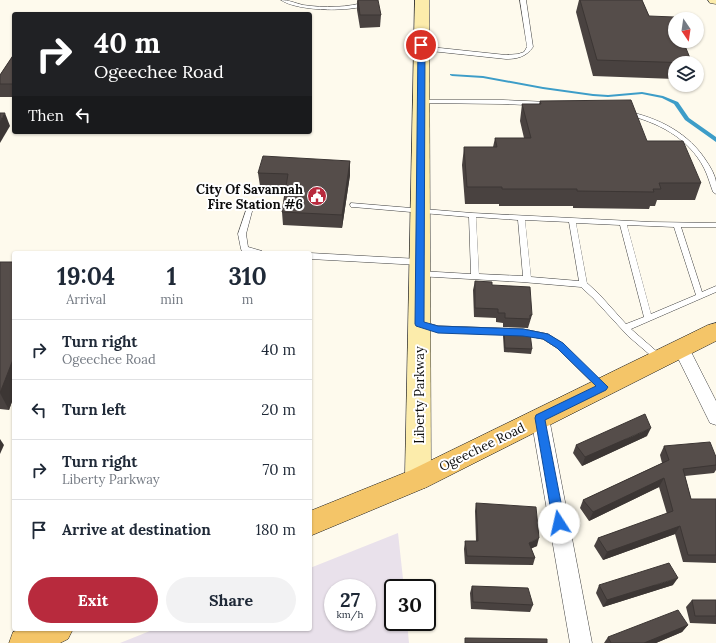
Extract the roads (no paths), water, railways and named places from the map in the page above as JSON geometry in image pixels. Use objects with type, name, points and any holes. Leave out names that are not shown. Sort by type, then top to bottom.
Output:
[{"type":"main road","name":"Ogeechee Road","points":[[312,523],[418,479],[716,331]]},
{"type":"main road","points":[[24,643],[53,631]]},
{"type":"street","name":"Liberty Parkway","points":[[418,479],[422,0]]},
{"type":"street","points":[[681,348],[716,418]]},
{"type":"street","points":[[540,418],[581,643]]},
{"type":"lane","points":[[284,0],[290,4],[312,7],[338,7],[364,5],[372,2],[371,0]]},
{"type":"lane","points":[[421,48],[506,57],[520,56],[527,52],[530,47],[523,0]]},
{"type":"lane","points":[[421,102],[504,102],[558,104]]},
{"type":"lane","points":[[616,112],[630,114],[660,123],[692,145],[706,166],[716,192]]},
{"type":"lane","points":[[250,204],[242,234],[245,249],[252,251]]},
{"type":"lane","points":[[353,205],[472,216],[677,224],[716,224]]},
{"type":"lane","points":[[472,216],[475,277]]},
{"type":"lane","points":[[521,218],[527,279]]},
{"type":"lane","points":[[572,220],[583,284],[625,328],[660,359]]},
{"type":"lane","points":[[623,222],[648,318]]},
{"type":"lane","points":[[677,224],[700,296]]},
{"type":"lane","points":[[312,256],[420,268],[475,277],[527,279],[583,284]]},
{"type":"lane","points":[[625,328],[716,289]]},
{"type":"lane","points":[[419,324],[438,329],[523,332],[545,336],[560,346],[603,387]]},
{"type":"waterway","points":[[452,75],[483,77],[593,95],[608,96],[642,93],[663,97],[676,103],[687,119],[716,141]]},
{"type":"place","name":"City Of Savannah Fire Station #6","points":[[317,196]]}]
